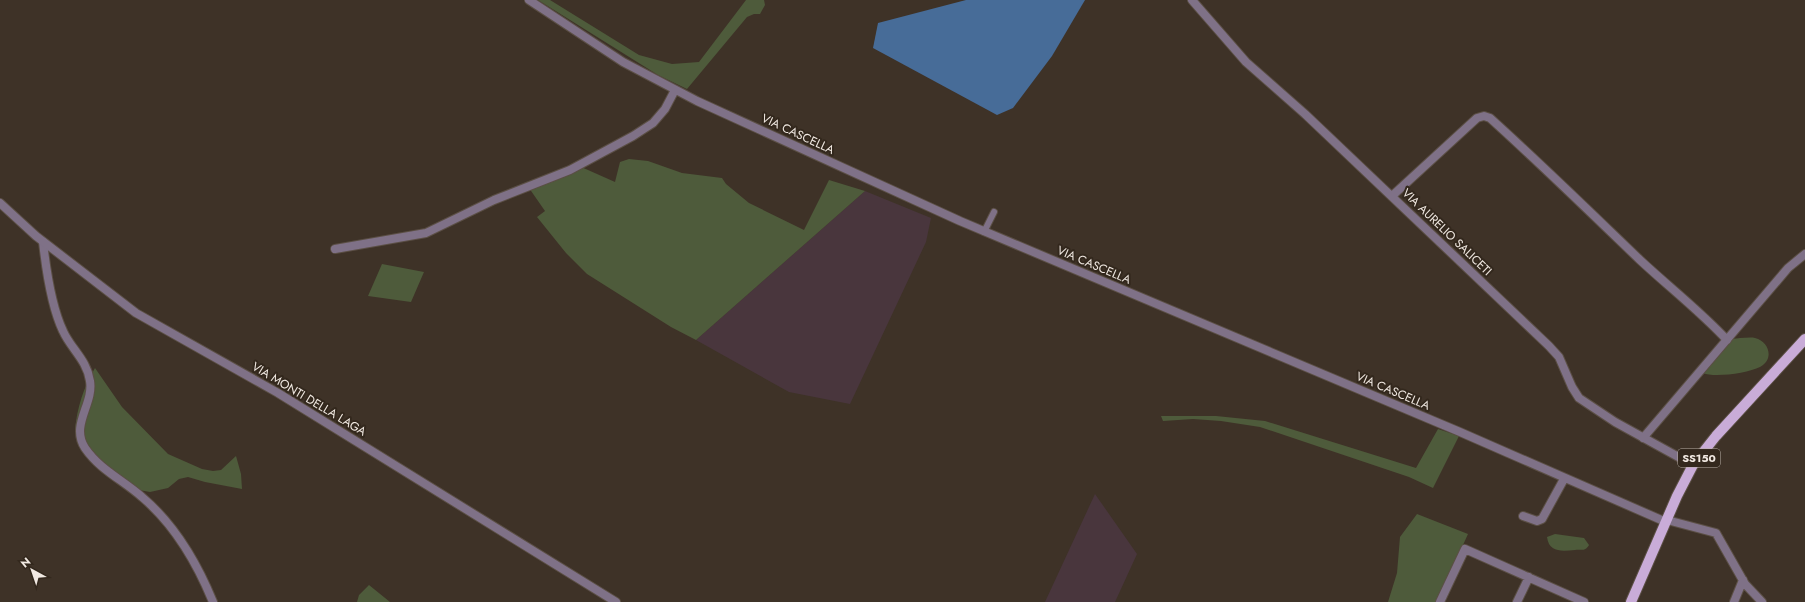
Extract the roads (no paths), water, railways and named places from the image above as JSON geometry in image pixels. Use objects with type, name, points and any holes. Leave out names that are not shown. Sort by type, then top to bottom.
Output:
[{"type":"main road","name":"SS150","points":[[1631,602],[1681,487],[1693,465],[1716,436],[1805,339]]},
{"type":"street","name":"VIA CASCELLA","points":[[528,0],[623,62],[675,90],[984,232],[1460,432],[1564,479],[1666,521],[1716,533],[1743,580],[1762,602]]},
{"type":"street","name":"VIA AURELIO SALICETI","points":[[1192,0],[1246,62],[1305,114],[1549,346],[1559,358],[1572,388],[1579,398],[1615,422],[1693,465]]},
{"type":"street","points":[[335,249],[426,233],[494,200],[570,170],[653,123],[665,109],[675,90]]},
{"type":"street","points":[[1392,196],[1477,118],[1484,116],[1490,118],[1641,260],[1715,327],[1727,340]]},
{"type":"street","name":"VIA MONTI DELLA LAGA","points":[[0,203],[43,242],[106,292],[141,316],[278,393],[616,602]]},
{"type":"street","points":[[984,232],[994,212]]},
{"type":"street","points":[[43,242],[50,285],[61,326],[69,341],[84,361],[90,380],[90,395],[80,428],[82,443],[91,456],[107,471],[143,497],[165,520],[192,560],[212,602]]},
{"type":"street","points":[[1643,438],[1788,268],[1805,254]]},
{"type":"street","points":[[1523,516],[1536,521],[1542,519],[1564,479]]},
{"type":"street","points":[[1440,602],[1465,549],[1584,602]]},
{"type":"street","points":[[1517,602],[1529,577]]},
{"type":"street","points":[[1734,602],[1743,580]]},
{"type":"water","points":[[966,0],[1085,0],[1052,56],[1013,108],[997,115],[873,48],[878,23]]}]
